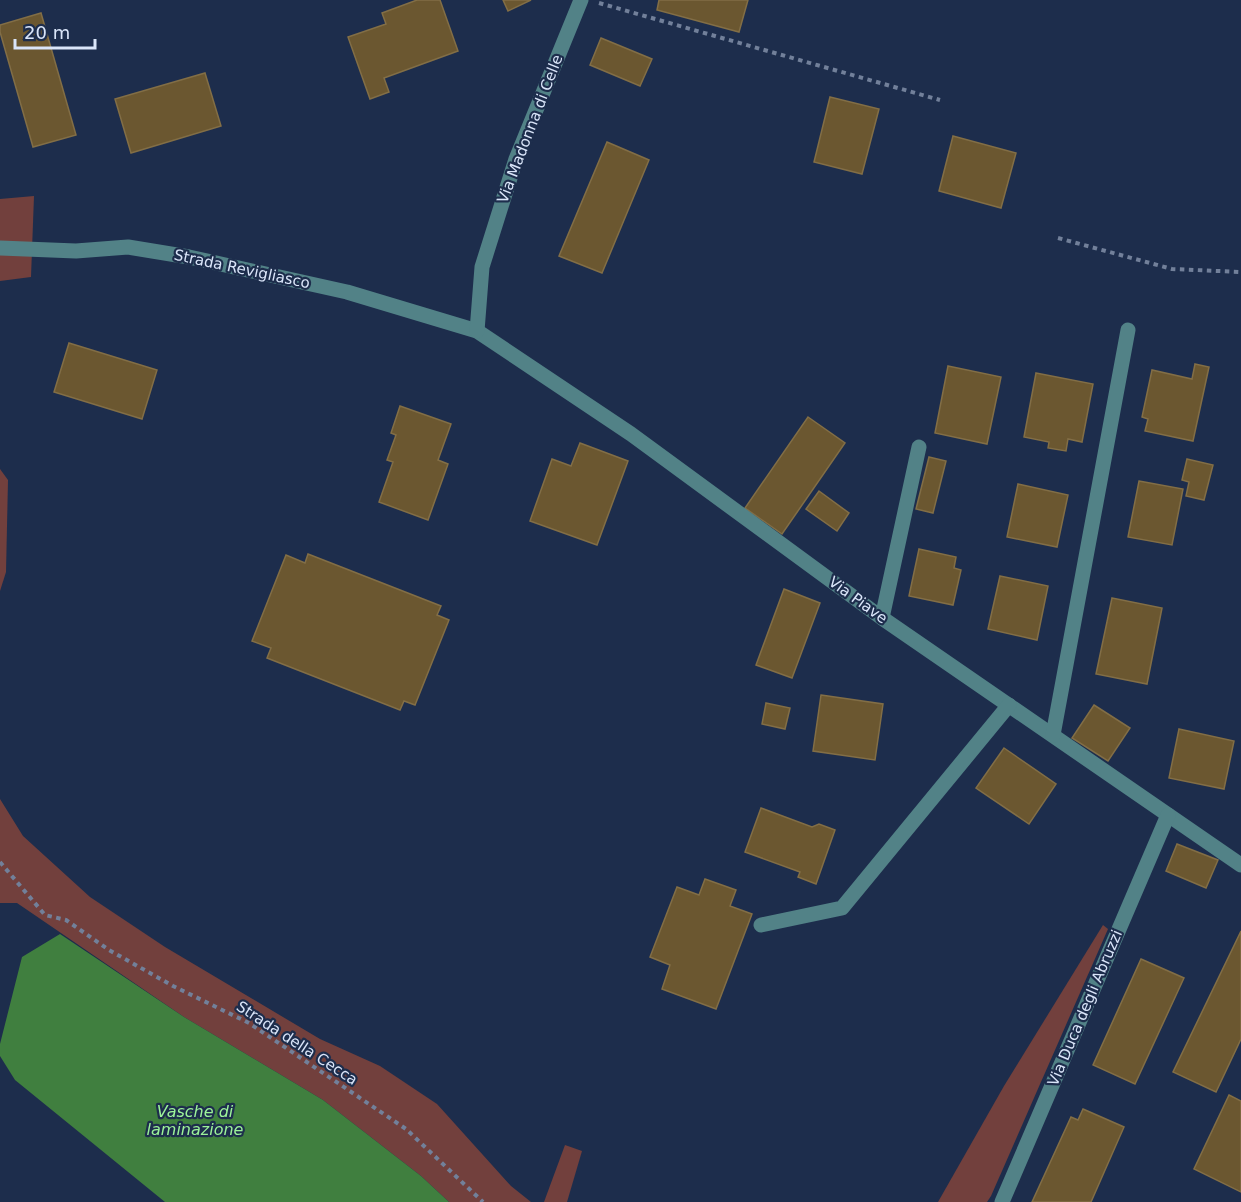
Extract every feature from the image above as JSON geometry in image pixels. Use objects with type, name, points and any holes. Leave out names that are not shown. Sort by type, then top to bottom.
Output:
[{"type":"street","name":"Via Madonna di Celle","points":[[477,331],[482,267],[516,159],[581,0]]},
{"type":"street","name":"Strada Revigliasco","points":[[0,248],[76,250],[128,247],[189,257],[347,292],[477,331]]},
{"type":"street","points":[[1053,735],[1128,330]]},
{"type":"street","name":"Via Piave","points":[[477,331],[631,434],[882,618],[1241,865]]},
{"type":"street","points":[[882,618],[919,447]]},
{"type":"street","points":[[761,924],[842,908],[1009,705]]},
{"type":"street","name":"Via Duca degli Abruzzi","points":[[1002,1202],[1168,814]]},
{"type":"path","points":[[598,3],[940,100]]},
{"type":"path","points":[[1058,238],[1172,269],[1241,272]]},
{"type":"path","name":"Strada della Cecca","points":[[0,862],[45,915],[66,920],[109,950],[173,986],[249,1023],[406,1129],[483,1202]]},
{"type":"shaded area","points":[[34,196],[31,277],[0,281],[0,199]]},
{"type":"shaded area","points":[[0,469],[8,480],[6,572],[0,591]]},
{"type":"shaded area","points":[[0,799],[23,836],[90,897],[165,947],[320,1039],[380,1066],[437,1104],[511,1186],[531,1202],[449,1202],[421,1176],[323,1100],[184,1017],[17,903],[0,903]]},
{"type":"shaded area","points":[[1103,925],[1108,929],[991,1196],[987,1202],[938,1202],[1004,1086]]},
{"type":"shaded area","points":[[565,1145],[582,1151],[567,1202],[544,1202]]},
{"type":"water","name":"Vasche di laminazione","points":[[60,934],[184,1017],[323,1100],[421,1176],[449,1202],[165,1202],[15,1080],[0,1056],[0,1044],[22,957]]},
{"type":"building","points":[[417,0],[440,0],[458,51],[384,78],[389,92],[370,99],[348,37],[386,24],[382,13]]},
{"type":"building","points":[[503,0],[531,0],[508,11]]},
{"type":"building","points":[[659,0],[748,0],[739,32],[657,10]]},
{"type":"building","points":[[41,13],[76,135],[33,147],[0,32],[0,25]]},
{"type":"building","points":[[601,38],[652,59],[640,86],[590,65]]},
{"type":"building","points":[[205,73],[221,126],[131,153],[115,99]]},
{"type":"building","points":[[830,97],[879,109],[862,174],[814,162]]},
{"type":"building","points":[[953,136],[1016,153],[1001,208],[939,191]]},
{"type":"building","points":[[607,142],[649,160],[602,273],[559,256]]},
{"type":"building","points":[[69,343],[157,370],[142,419],[54,392]]},
{"type":"building","points":[[1195,364],[1209,367],[1193,441],[1145,431],[1148,419],[1142,417],[1152,370],[1192,379]]},
{"type":"building","points":[[948,366],[1001,377],[987,444],[935,433]]},
{"type":"building","points":[[1036,373],[1093,384],[1082,442],[1068,439],[1066,451],[1048,448],[1049,442],[1024,437]]},
{"type":"building","points":[[400,406],[451,424],[438,460],[448,464],[428,520],[379,502],[393,462],[387,460],[396,435],[391,433]]},
{"type":"building","points":[[808,417],[845,443],[782,534],[745,508]]},
{"type":"building","points":[[580,443],[628,461],[597,545],[530,521],[552,459],[571,466]]},
{"type":"building","points":[[929,457],[946,461],[933,513],[916,509]]},
{"type":"building","points":[[1187,459],[1213,465],[1204,500],[1186,496],[1189,482],[1182,480]]},
{"type":"building","points":[[1139,481],[1183,489],[1172,545],[1128,537]]},
{"type":"building","points":[[1018,484],[1068,495],[1057,547],[1007,537]]},
{"type":"building","points":[[819,491],[849,513],[837,531],[806,509]]},
{"type":"building","points":[[919,549],[956,557],[954,568],[961,570],[953,605],[909,596]]},
{"type":"building","points":[[308,554],[441,606],[437,615],[449,620],[415,705],[404,701],[400,710],[267,658],[271,648],[252,641],[286,555],[305,563]]},
{"type":"building","points":[[1000,576],[1048,586],[1037,640],[988,629]]},
{"type":"building","points":[[784,589],[820,603],[792,678],[756,665]]},
{"type":"building","points":[[1112,598],[1162,608],[1147,684],[1096,674]]},
{"type":"building","points":[[821,695],[883,704],[875,760],[813,751]]},
{"type":"building","points":[[766,703],[790,708],[785,729],[762,724]]},
{"type":"building","points":[[1094,705],[1130,728],[1108,761],[1072,738]]},
{"type":"building","points":[[1179,729],[1234,741],[1224,789],[1169,778]]},
{"type":"building","points":[[1004,748],[1056,784],[1029,824],[976,788]]},
{"type":"building","points":[[761,808],[812,827],[819,824],[835,830],[816,884],[798,877],[800,872],[745,852]]},
{"type":"building","points":[[1177,844],[1218,860],[1206,888],[1166,871]]},
{"type":"building","points":[[705,879],[736,890],[730,906],[752,914],[716,1009],[662,989],[670,965],[650,957],[677,887],[699,895]]},
{"type":"building","points":[[1241,931],[1241,1039],[1216,1092],[1173,1072]]},
{"type":"building","points":[[1141,959],[1184,978],[1135,1084],[1093,1065]]},
{"type":"building","points":[[1229,1095],[1241,1101],[1241,1192],[1194,1169]]},
{"type":"building","points":[[1083,1109],[1124,1127],[1091,1202],[1032,1202],[1071,1117],[1078,1120]]}]
